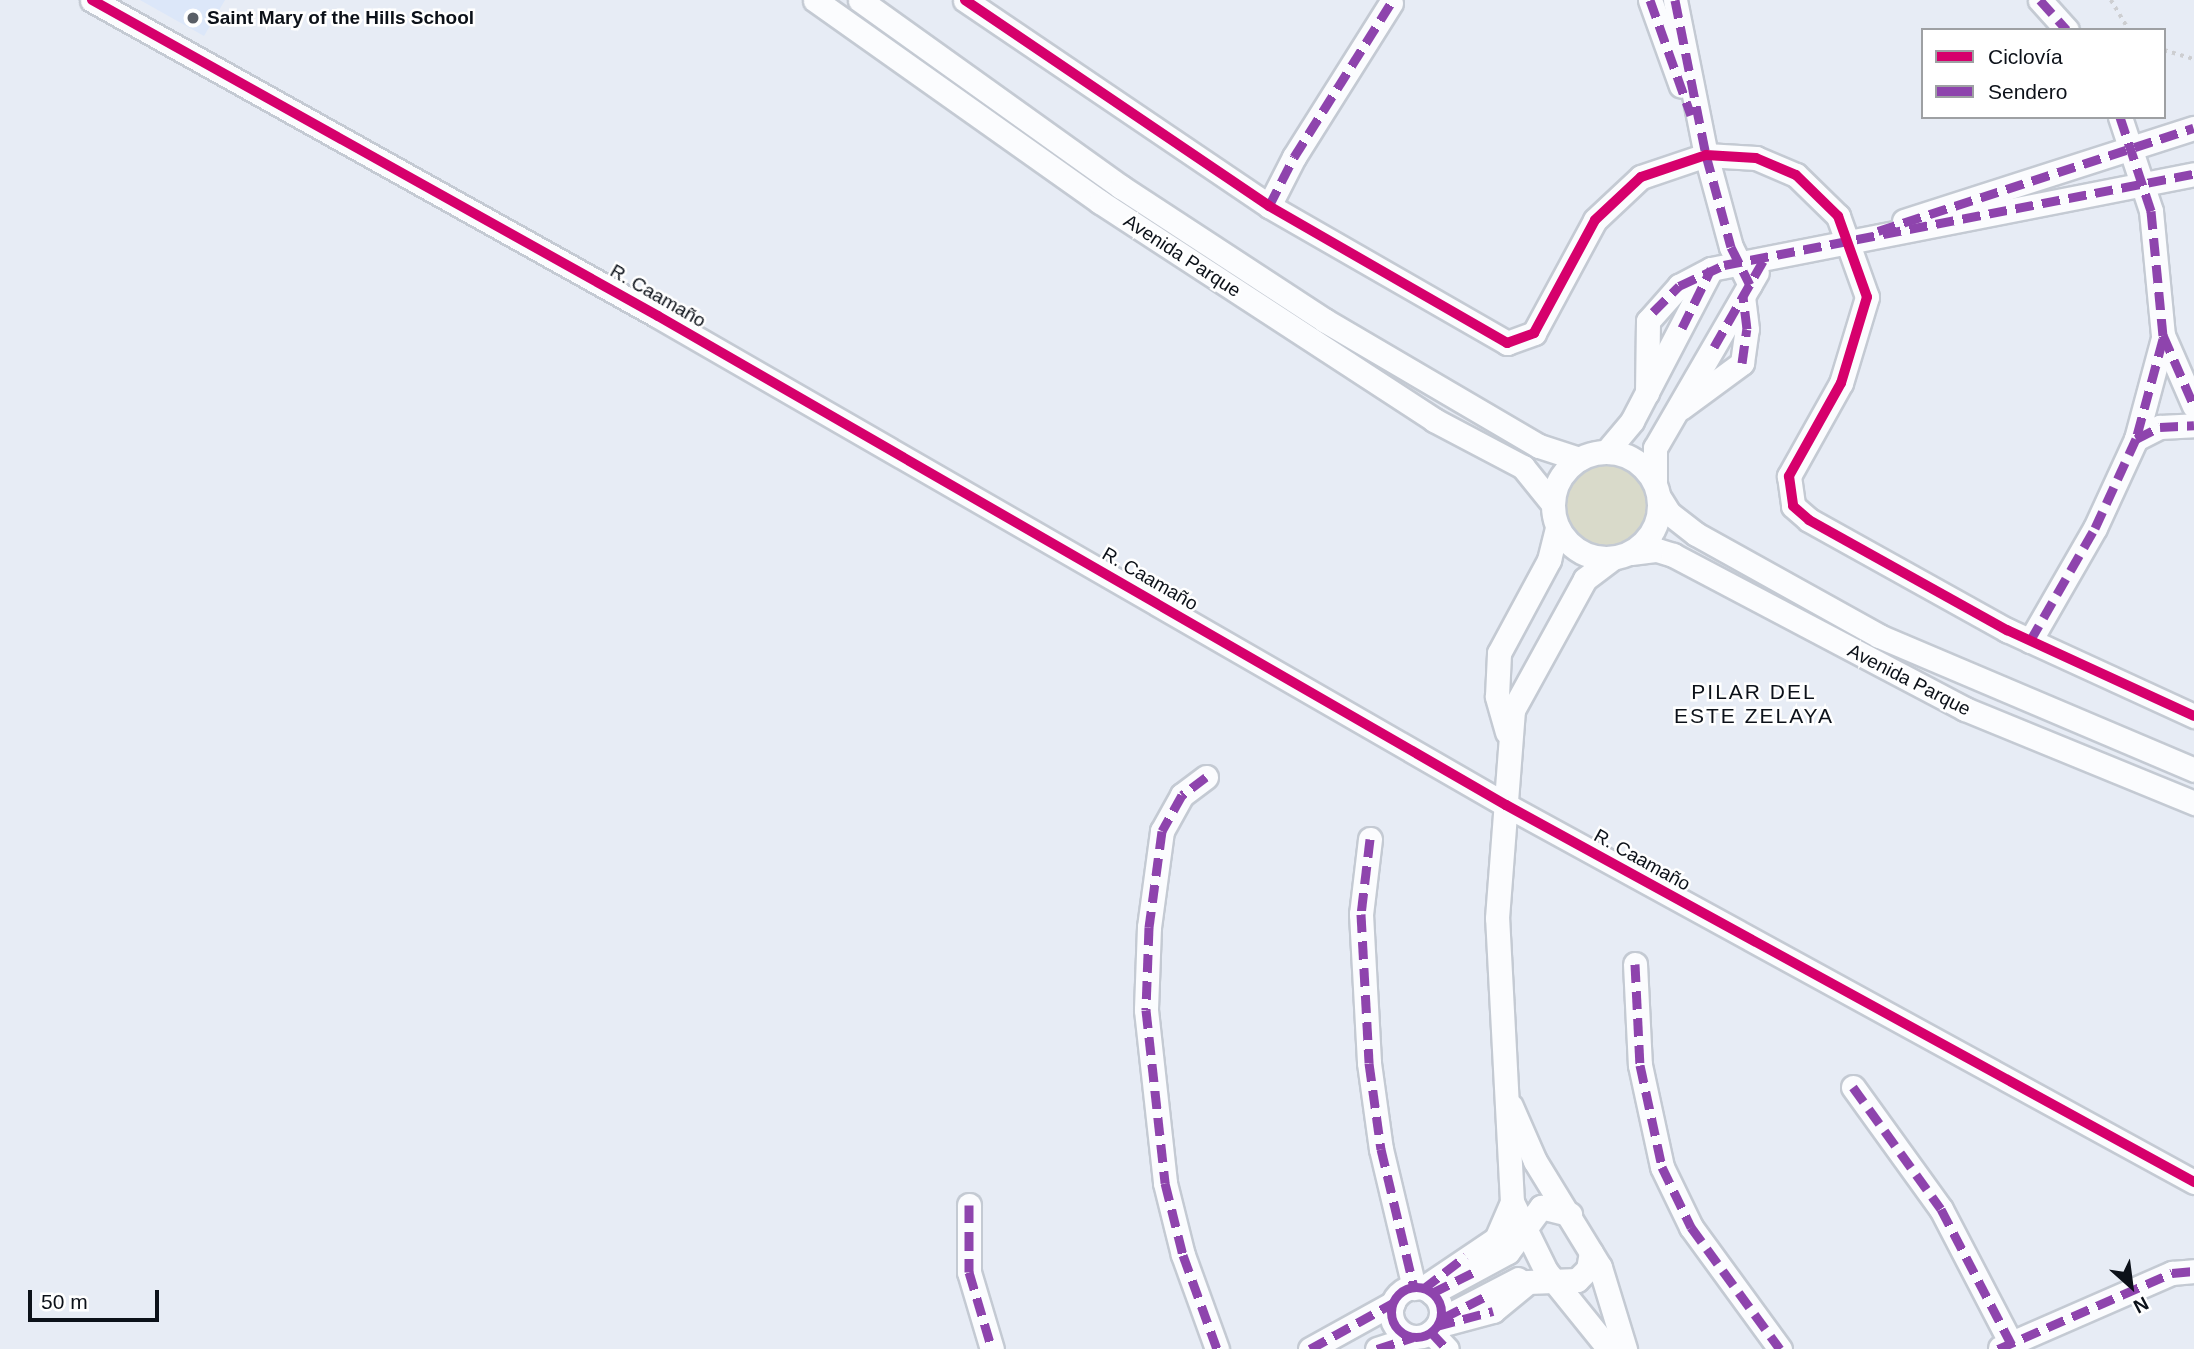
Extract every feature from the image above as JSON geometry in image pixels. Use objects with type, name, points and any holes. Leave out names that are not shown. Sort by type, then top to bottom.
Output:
[{"type":"street","name":"R. Caamaño","points":[[92,0],[646,309],[1506,805],[2194,1182]]},
{"type":"street","name":"Avenida Parque","points":[[815,0],[1100,202],[1424,414],[1523,467],[1552,503]]},
{"type":"street","name":"Avenida Parque","points":[[860,0],[1121,187],[1324,320],[1539,446],[1579,459]]},
{"type":"street","points":[[965,0],[1269,206],[1495,340],[1515,344],[1543,320],[1595,220],[1611,201],[1665,165],[1706,155],[1756,159],[1796,175],[1827,201],[1851,242],[1865,280],[1864,317],[1841,383],[1793,464],[1788,496],[1809,520],[2030,640],[2194,716]]},
{"type":"street","points":[[1650,0],[1706,155],[1746,291],[1747,329],[1742,363],[1676,411]]},
{"type":"street","points":[[1675,0],[1706,155]]},
{"type":"street","points":[[2040,0],[2065,28]]},
{"type":"street","points":[[1269,206],[1392,1]]},
{"type":"street","points":[[2121,119],[2146,184],[2164,335],[2194,406]]},
{"type":"street","points":[[1851,242],[1920,214],[2194,128]]},
{"type":"street","points":[[1647,393],[1648,321],[1679,286],[1711,269],[1737,262],[1763,261],[2194,173]]},
{"type":"street","points":[[1609,1349],[1550,1276],[1525,1232],[1512,1202],[1504,1091],[1497,918],[1506,805],[1508,735],[1513,710],[1585,579],[1654,530],[1661,436],[1763,261]]},
{"type":"street","points":[[1607,452],[1632,421],[1711,269]]},
{"type":"street","points":[[2030,640],[2095,528],[2136,439],[2164,335]]},
{"type":"street","points":[[1665,360],[1696,377]]},
{"type":"street","points":[[1632,421],[1661,436]]},
{"type":"street","points":[[2136,439],[2160,427],[2194,425]]},
{"type":"street","points":[[1508,735],[1497,695],[1497,665],[1549,560],[1557,527],[1552,503],[1565,471],[1579,459],[1607,452],[1636,460],[1657,490]]},
{"type":"street","name":"Avenida Parque","points":[[1657,490],[1669,513],[1696,534],[1879,636],[2194,769]]},
{"type":"street","points":[[1557,527],[1579,552],[1621,556]]},
{"type":"street","name":"Avenida Parque","points":[[1621,556],[1657,550],[1674,555],[1965,709],[2194,803]]},
{"type":"street","points":[[1521,612],[1529,630],[1538,636],[1553,635]]},
{"type":"street","points":[[1206,777],[1182,795],[1162,831],[1149,927],[1146,1010],[1165,1183],[1217,1349]]},
{"type":"street","points":[[1370,839],[1362,914],[1369,1063],[1381,1149],[1423,1290],[1440,1305],[1431,1329]]},
{"type":"street","points":[[1635,964],[1640,1065],[1662,1167],[1691,1227],[1780,1349]]},
{"type":"street","points":[[1853,1087],[1941,1209],[2008,1347],[2172,1273],[2194,1271]]},
{"type":"street","points":[[1504,1091],[1535,1161],[1570,1214],[1606,1281],[1625,1349]]},
{"type":"street","points":[[1423,1290],[1496,1239],[1512,1202]]},
{"type":"street","points":[[969,1205],[969,1272],[992,1349]]},
{"type":"street","points":[[1310,1349],[1393,1303],[1497,1259],[1525,1232],[1541,1207],[1570,1214]]},
{"type":"street","points":[[1393,1303],[1395,1325],[1431,1329],[1511,1283],[1550,1276],[1569,1282],[1583,1275],[1591,1252]]},
{"type":"street","points":[[1497,1259],[1511,1283]]},
{"type":"street","points":[[1377,1349],[1431,1329],[1493,1311],[1528,1282],[1550,1276]]},
{"type":"street","points":[[1431,1329],[1447,1349]]},
{"type":"path","points":[[2111,0],[2128,28]]},
{"type":"path","points":[[2166,51],[2194,59]]},
{"type":"shaded area","name":"Saint Mary of the Hills School","points":[[140,0],[225,0],[204,36]]},
{"type":"green space","points":[[1608,460],[1633,467],[1645,479],[1652,504],[1645,529],[1633,541],[1608,548],[1583,541],[1571,529],[1564,504],[1571,479],[1583,467]]},
{"type":"marked path","points":[[1650,0],[1691,115]]},
{"type":"marked path","points":[[1675,0],[1706,155],[1731,247],[1750,285]]},
{"type":"marked path","points":[[2040,0],[2065,28]]},
{"type":"marked path","points":[[1269,206],[1294,157],[1391,3]]},
{"type":"marked path","points":[[2121,119],[2151,211],[2163,335],[2194,406]]},
{"type":"marked path","points":[[1878,231],[2194,128]]},
{"type":"marked path","points":[[1653,312],[1679,286],[1724,265],[2194,174]]},
{"type":"marked path","points":[[1714,347],[1763,261]]},
{"type":"marked path","points":[[1682,328],[1711,269]]},
{"type":"marked path","points":[[1742,363],[1747,329],[1743,297]]},
{"type":"marked path","points":[[2163,339],[2136,439],[2160,427],[2194,425]]},
{"type":"marked path","points":[[2030,641],[2095,528],[2136,439]]},
{"type":"marked path","points":[[1206,777],[1182,795],[1162,831],[1149,927],[1146,1010],[1165,1183],[1183,1255],[1217,1349]]},
{"type":"marked path","points":[[1370,839],[1361,914],[1369,1063],[1381,1149],[1414,1288]]},
{"type":"marked path","points":[[1635,964],[1640,1065],[1662,1167],[1691,1227],[1780,1349]]},
{"type":"marked path","points":[[1853,1087],[1941,1209],[2014,1349]]},
{"type":"marked path","points":[[969,1205],[969,1272],[992,1349]]},
{"type":"marked path","points":[[1423,1289],[1466,1256]]},
{"type":"marked path","points":[[1998,1349],[2172,1273],[2194,1271]]},
{"type":"marked path","points":[[1432,1293],[1474,1272]]},
{"type":"marked path","points":[[1416,1287],[1433,1295],[1441,1312],[1433,1329],[1416,1337],[1399,1329],[1391,1312],[1399,1295],[1416,1287]]},
{"type":"marked path","points":[[1443,1318],[1486,1296]]},
{"type":"marked path","points":[[1310,1349],[1393,1303]]},
{"type":"marked path","points":[[1437,1326],[1493,1311]]},
{"type":"marked path","points":[[1431,1332],[1447,1349]]},
{"type":"marked path","points":[[1377,1349],[1413,1337]]},
{"type":"cycle path","points":[[92,0],[658,316],[1506,805],[2194,1182]]},
{"type":"cycle path","points":[[965,0],[1269,206],[1507,343],[1534,333],[1595,220],[1641,177],[1706,155],[1756,158],[1796,175],[1838,216],[1867,297],[1841,383],[1789,476],[1793,506],[1809,520],[2007,630],[2194,716]]},
{"type":"place","name":"Saint Mary of the Hills School","points":[[193,18]]},
{"type":"district","name":"PILAR DEL ESTE ZELAYA","points":[[1754,704]]}]
